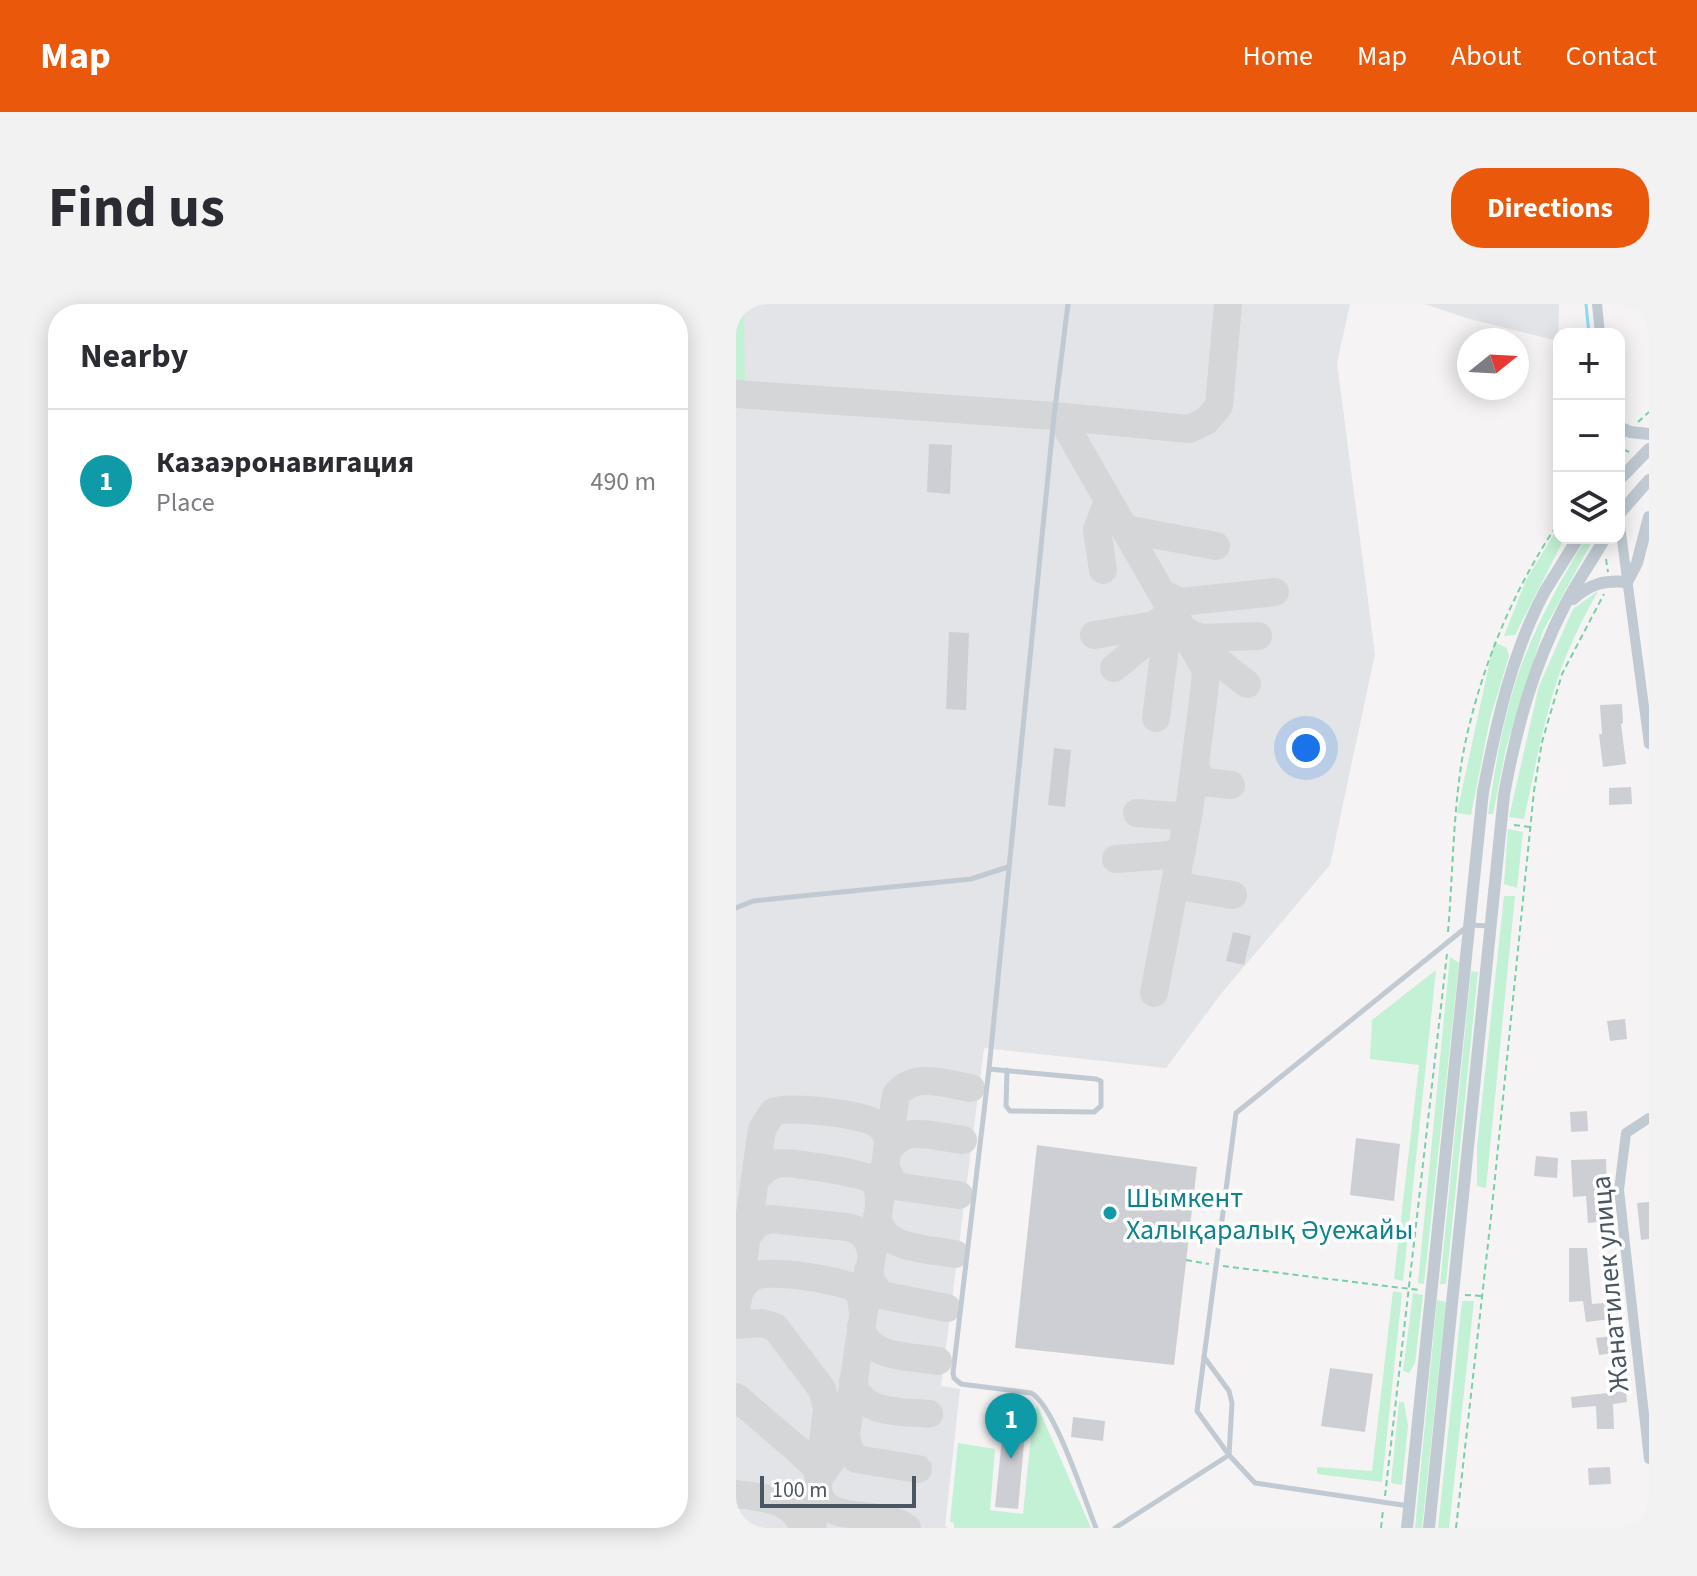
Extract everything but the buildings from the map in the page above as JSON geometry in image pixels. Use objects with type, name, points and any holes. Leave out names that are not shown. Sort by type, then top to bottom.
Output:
[{"type":"street","points":[[1597,304],[1599,328]]},
{"type":"street","points":[[1625,432],[1649,434]]},
{"type":"street","points":[[1625,474],[1649,449]]},
{"type":"street","points":[[1625,509],[1649,480]]},
{"type":"street","points":[[1627,582],[1637,563],[1649,517]]},
{"type":"street","points":[[1407,1528],[1483,792],[1495,730],[1517,657],[1545,593],[1572,544]]},
{"type":"street","points":[[1429,1528],[1504,795],[1515,734],[1537,665],[1564,607],[1601,544]]},
{"type":"street","points":[[1622,544],[1649,744]]},
{"type":"street","points":[[1564,607],[1586,588],[1608,580],[1627,582]]},
{"type":"street","name":"Жанатилек улица","points":[[1649,1118],[1626,1133],[1619,1190],[1649,1459]]},
{"type":"lane","points":[[1068,304],[954,1378],[961,1384],[1031,1393],[1038,1397],[1056,1429],[1096,1528]]},
{"type":"lane","points":[[736,908],[753,901],[971,879],[1008,867]]},
{"type":"lane","points":[[1409,1506],[1255,1483],[1229,1455],[1197,1411],[1236,1113],[1469,925],[1491,926]]},
{"type":"lane","points":[[989,1069],[1007,1070],[1096,1079],[1101,1081],[1101,1106],[1094,1112],[1010,1111],[1006,1106],[1007,1070]]},
{"type":"lane","points":[[1204,1357],[1229,1391],[1232,1403],[1229,1455]]},
{"type":"lane","points":[[1115,1528],[1229,1455]]},
{"type":"path","points":[[1625,451],[1631,453]]},
{"type":"path","points":[[1381,1528],[1447,944],[1463,755],[1498,636],[1512,603],[1553,531]]},
{"type":"path","points":[[1456,1528],[1534,791],[1542,742],[1562,674],[1607,587],[1605,555]]},
{"type":"path","points":[[1606,561],[1614,556]]},
{"type":"path","points":[[1186,1260],[1408,1288]]},
{"type":"shaded area","points":[[736,304],[1350,304],[1337,363],[1375,654],[1330,865],[1220,995],[1166,1068],[984,1048],[941,1386],[960,1389],[945,1526],[948,1528],[736,1528]]},
{"type":"shaded area","points":[[1425,304],[1559,304],[1558,328],[1553,328],[1553,340],[1529,334],[1529,328],[1506,328]]},
{"type":"green space","points":[[736,304],[744,304],[745,384],[736,384]]},
{"type":"green space","points":[[1553,536],[1553,544],[1561,544],[1560,547],[1515,635],[1504,636],[1526,580]]},
{"type":"green space","points":[[1582,544],[1591,544],[1543,631],[1506,748],[1493,814],[1488,814],[1503,730],[1522,662]]},
{"type":"green space","points":[[1598,591],[1573,639],[1555,687],[1524,819],[1509,817],[1539,686],[1573,609]]},
{"type":"green space","points":[[1494,642],[1507,648],[1509,656],[1490,719],[1471,815],[1457,813]]},
{"type":"green space","points":[[1508,829],[1523,832],[1517,888],[1504,884]]},
{"type":"green space","points":[[1504,896],[1515,896],[1486,1188],[1477,1186],[1477,1147]]},
{"type":"green space","points":[[1450,957],[1459,963],[1424,1284],[1418,1283]]},
{"type":"green space","points":[[1436,970],[1403,1281],[1394,1279],[1419,1065],[1370,1059],[1372,1020]]},
{"type":"green space","points":[[1471,971],[1478,972],[1446,1284],[1440,1284]]},
{"type":"green space","points":[[1393,1291],[1402,1293],[1382,1482],[1317,1474],[1317,1467],[1372,1471]]},
{"type":"green space","points":[[1413,1293],[1423,1295],[1415,1363],[1409,1373],[1403,1371]]},
{"type":"green space","points":[[1437,1300],[1446,1302],[1422,1528],[1415,1528]]},
{"type":"green space","points":[[1462,1301],[1474,1301],[1449,1528],[1438,1528]]},
{"type":"green space","points":[[1399,1402],[1404,1402],[1408,1426],[1402,1485],[1391,1483]]},
{"type":"green space","points":[[1037,1405],[1091,1528],[954,1528],[954,1523],[950,1522],[958,1443],[995,1449],[990,1510],[1023,1514],[1033,1416]]},
{"type":"waterway","points":[[1586,304],[1588,328]]},
{"type":"taxiway","points":[[736,394],[1054,416],[1189,429],[1206,421],[1219,406],[1228,304]]},
{"type":"taxiway","points":[[1061,418],[1187,637],[1247,684]]},
{"type":"taxiway","points":[[1103,570],[1097,530],[1108,501]]},
{"type":"taxiway","points":[[1125,529],[1216,546]]},
{"type":"taxiway","points":[[1162,593],[1180,602],[1275,592]]},
{"type":"taxiway","points":[[1094,635],[1155,625],[1170,608],[1156,718]]},
{"type":"taxiway","points":[[1114,668],[1166,625]]},
{"type":"taxiway","points":[[1184,631],[1201,638],[1258,636]]},
{"type":"taxiway","points":[[1154,993],[1189,811],[1204,693],[1206,670],[1187,637]]},
{"type":"taxiway","points":[[1195,769],[1204,782],[1231,785]]},
{"type":"taxiway","points":[[1137,813],[1176,816],[1189,811]]},
{"type":"taxiway","points":[[1116,859],[1170,855],[1182,849]]},
{"type":"taxiway","points":[[1177,878],[1184,887],[1233,895]]},
{"type":"taxiway","points":[[959,1195],[901,1187],[893,1183],[885,1166],[896,1095],[903,1088],[921,1081],[971,1088]]},
{"type":"taxiway","points":[[736,1312],[762,1129],[773,1112],[809,1110],[869,1120],[884,1130],[888,1145]]},
{"type":"taxiway","points":[[887,1151],[894,1142],[912,1134],[963,1140]]},
{"type":"taxiway","points":[[755,1180],[769,1167],[781,1163],[844,1172],[872,1180],[879,1194],[879,1203]]},
{"type":"taxiway","points":[[812,1528],[819,1478],[845,1441],[885,1166]]},
{"type":"taxiway","points":[[877,1217],[881,1228],[897,1242],[955,1254]]},
{"type":"taxiway","points":[[747,1236],[757,1224],[770,1219],[847,1227],[864,1235],[871,1252]]},
{"type":"taxiway","points":[[868,1271],[881,1295],[947,1308]]},
{"type":"taxiway","points":[[738,1294],[755,1276],[806,1276],[855,1289],[863,1313]]},
{"type":"taxiway","points":[[736,1325],[762,1323],[775,1327],[822,1389],[827,1408],[819,1478],[816,1467],[798,1450]]},
{"type":"taxiway","points":[[861,1326],[871,1345],[880,1350],[938,1361]]},
{"type":"taxiway","points":[[853,1381],[863,1400],[872,1406],[929,1414]]},
{"type":"taxiway","points":[[736,1397],[798,1450],[814,1458]]},
{"type":"taxiway","points":[[846,1435],[849,1449],[856,1459],[918,1469]]},
{"type":"taxiway","points":[[818,1486],[821,1499],[828,1507],[853,1515],[882,1518],[907,1528]]},
{"type":"taxiway","points":[[736,1494],[776,1501],[792,1511],[804,1528]]},
{"type":"place","name":"Шымкент Халықаралық Әуежайы","points":[[1110,1213]]},
{"type":"place","name":"Казаэронавигация","points":[[1011,1459]]}]
